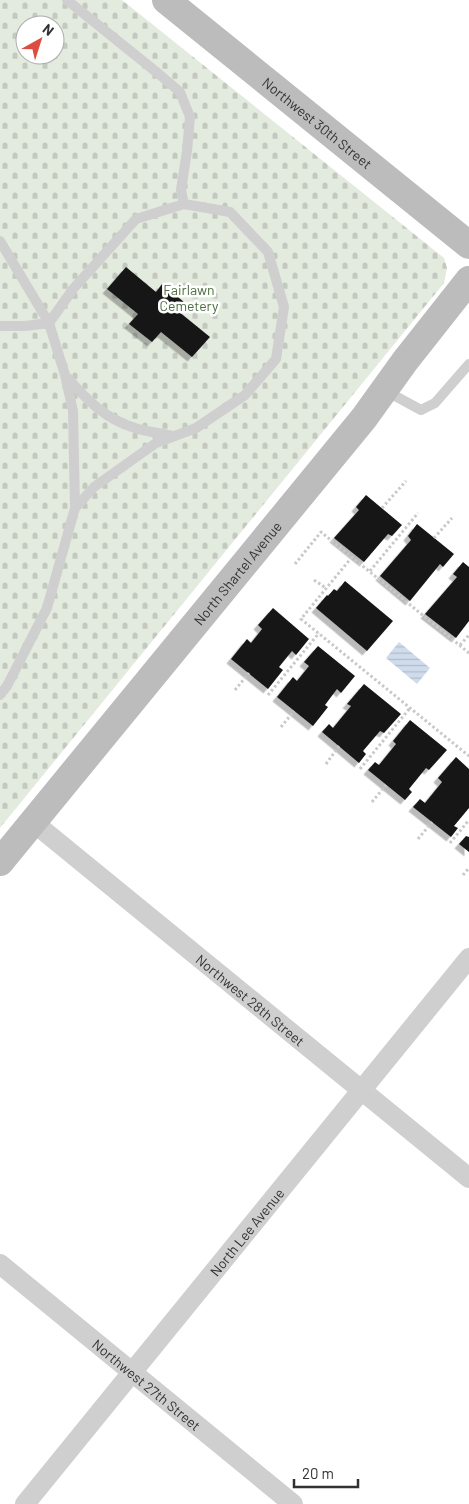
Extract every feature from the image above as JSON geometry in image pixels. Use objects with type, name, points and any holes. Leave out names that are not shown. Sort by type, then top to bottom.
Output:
[{"type":"street","name":"Northwest 30th Street","points":[[166,0],[469,245]]},
{"type":"street","name":"North Shartel Avenue","points":[[0,862],[332,457],[469,280]]},
{"type":"street","name":"Northwest 28th Street","points":[[32,822],[469,1178]]},
{"type":"street","name":"North Lee Avenue","points":[[25,1504],[469,958]]},
{"type":"street","name":"Northwest 27th Street","points":[[0,1264],[293,1504]]},
{"type":"lane","points":[[67,0],[180,92],[190,117],[182,190],[184,204]]},
{"type":"lane","points":[[0,326],[25,326],[49,323],[73,289],[136,219],[184,204],[230,212],[268,252],[284,307],[276,359],[245,395],[196,428],[156,443],[94,487],[75,508]]},
{"type":"lane","points":[[0,241],[49,323],[65,374],[73,411],[75,508],[47,608],[7,686],[0,695]]},
{"type":"lane","points":[[385,390],[420,410],[435,403],[469,364]]},
{"type":"lane","points":[[65,374],[86,400],[106,415],[135,428],[175,436]]},
{"type":"path","points":[[382,508],[406,481]]},
{"type":"path","points":[[370,571],[418,513]]},
{"type":"path","points":[[434,538],[452,518]]},
{"type":"path","points":[[295,564],[321,532],[469,653]]},
{"type":"path","points":[[352,557],[301,619],[469,756]]},
{"type":"path","points":[[314,580],[326,588]]},
{"type":"path","points":[[268,695],[319,633]]},
{"type":"path","points":[[460,645],[469,635]]},
{"type":"path","points":[[235,690],[249,673]]},
{"type":"path","points":[[360,769],[410,708]]},
{"type":"path","points":[[281,727],[294,711]]},
{"type":"path","points":[[326,764],[340,746]]},
{"type":"path","points":[[372,802],[386,785]]},
{"type":"path","points":[[450,843],[469,820]]},
{"type":"path","points":[[418,839],[432,822]]},
{"type":"path","points":[[463,875],[469,868]]},
{"type":"green space","name":"Fairlawn Cemetery","points":[[0,0],[122,0],[444,258],[447,268],[444,283],[0,828]]},
{"type":"water","points":[[399,642],[430,668],[417,684],[386,658]]},
{"type":"building","points":[[126,267],[156,292],[162,284],[184,302],[178,311],[210,337],[192,357],[161,332],[152,342],[129,324],[138,314],[107,289]]},
{"type":"building","points":[[366,495],[402,525],[392,536],[388,534],[364,562],[334,538],[359,510],[356,507]]},
{"type":"building","points":[[417,524],[454,554],[443,567],[440,564],[410,601],[380,576],[411,540],[408,536]]},
{"type":"building","points":[[463,562],[469,567],[469,621],[456,638],[425,614],[457,577],[453,574]]},
{"type":"building","points":[[345,581],[393,621],[367,651],[316,608],[327,595],[334,589],[337,591]]},
{"type":"building","points":[[273,608],[309,639],[296,655],[292,651],[279,667],[283,670],[268,689],[231,659],[247,639],[251,643],[262,629],[258,625]]},
{"type":"building","points":[[318,646],[355,676],[341,693],[337,689],[325,705],[328,707],[313,726],[277,697],[293,677],[297,681],[309,666],[304,662]]},
{"type":"building","points":[[364,684],[401,714],[384,733],[380,731],[363,751],[366,754],[359,763],[322,732],[329,724],[333,728],[351,706],[347,704]]},
{"type":"building","points":[[410,720],[447,750],[429,770],[426,768],[409,789],[412,792],[405,800],[368,770],[375,762],[379,765],[396,744],[393,741]]},
{"type":"building","points":[[456,757],[469,769],[469,808],[454,826],[458,828],[451,837],[413,807],[420,799],[425,803],[442,782],[438,778]]},
{"type":"building","points":[[466,836],[469,837],[469,852],[459,844]]}]
